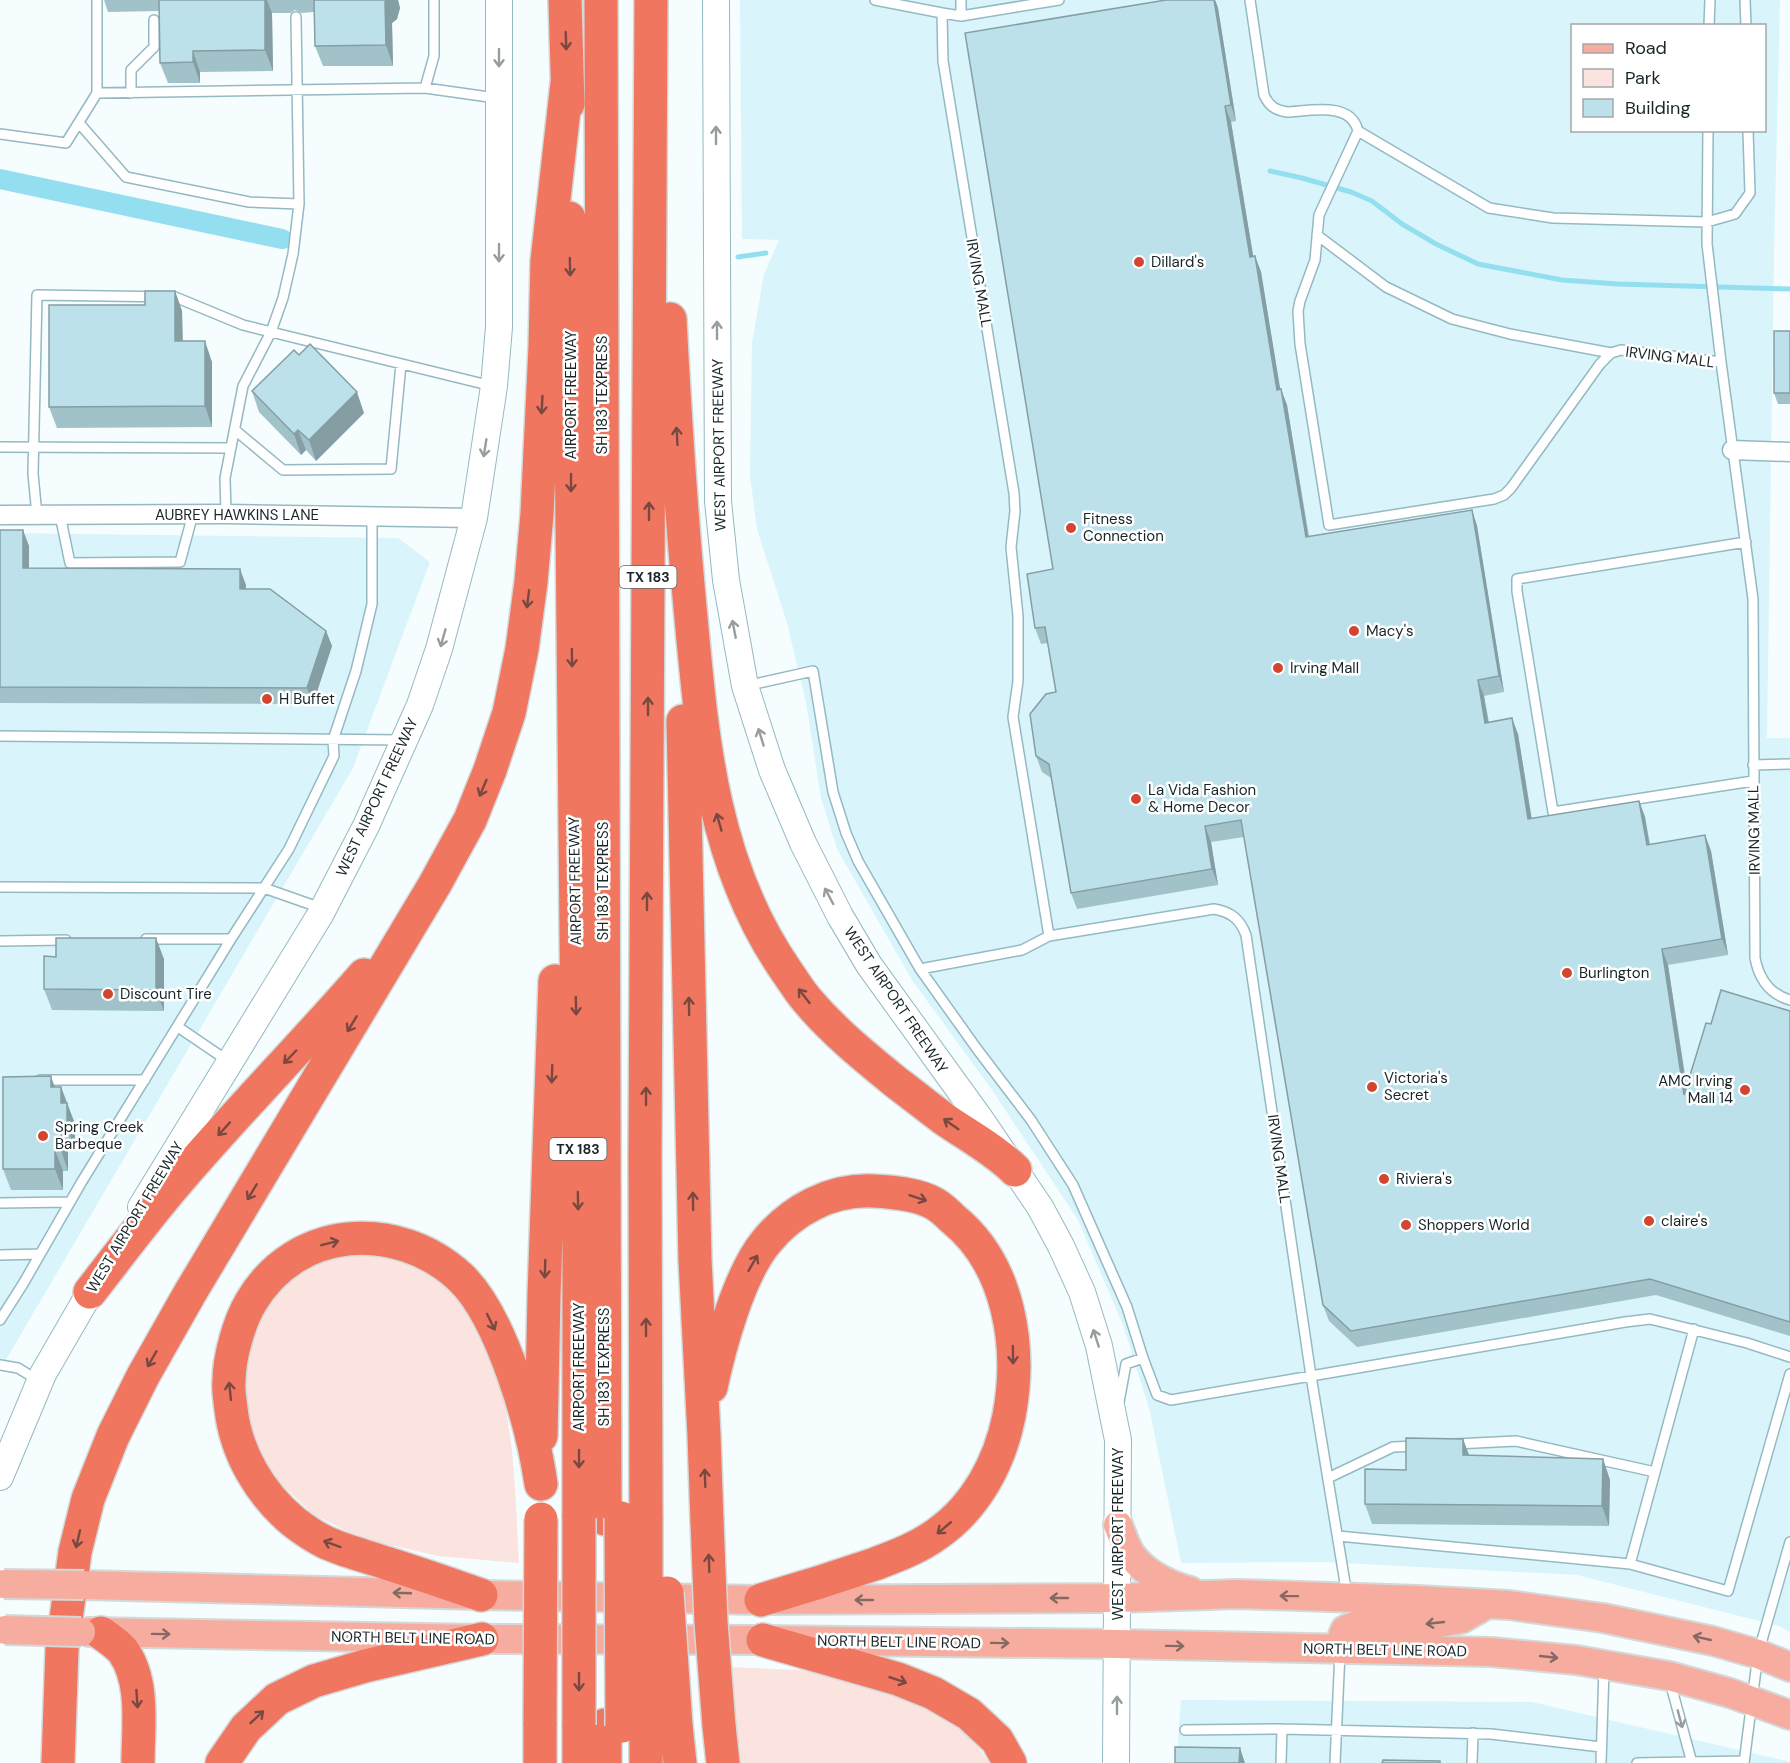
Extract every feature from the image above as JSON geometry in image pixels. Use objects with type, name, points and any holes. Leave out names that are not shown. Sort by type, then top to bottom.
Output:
[{"type":"highway","name":"AIRPORT FREEWAY","points":[[565,0],[579,1220],[623,1519],[625,1726],[646,1763]]},
{"type":"highway","name":"SH 183 TEXPRESS","points":[[600,0],[623,1519]]},
{"type":"highway","name":"SH 183 TEXPRESS","points":[[617,0],[623,1519]]},
{"type":"highway","name":"AIRPORT FREEWAY","points":[[623,1519],[646,1386],[645,1131],[651,0]]},
{"type":"highway","points":[[665,0],[663,196],[680,494],[705,754],[717,813],[729,854],[741,890],[774,953],[805,998],[831,1027],[858,1052],[941,1117],[1016,1170]]},
{"type":"highway","points":[[58,1763],[62,1649],[75,1552],[88,1499],[113,1436],[143,1376],[190,1293],[435,884],[470,820],[509,713],[522,650],[531,582],[537,514],[547,261],[567,83]]},
{"type":"highway","points":[[680,494],[694,1260],[711,1622],[723,1763]]},
{"type":"highway","points":[[540,1763],[544,1295],[558,890],[574,780]]},
{"type":"highway","points":[[90,1292],[177,1182],[368,969],[435,884]]},
{"type":"highway","points":[[704,1435],[715,1367],[745,1277],[764,1243],[789,1217],[821,1199],[858,1190],[898,1192],[935,1204],[967,1230],[988,1259],[1005,1298],[1013,1343],[1014,1391],[1005,1438],[989,1477],[965,1510],[937,1534],[905,1552],[840,1576],[761,1600]]},
{"type":"highway","points":[[481,1595],[324,1542],[293,1521],[266,1494],[244,1459],[233,1421],[228,1380],[236,1336],[250,1303],[269,1278],[295,1256],[326,1243],[360,1237],[395,1241],[432,1256],[462,1278],[484,1309],[502,1345],[526,1416],[541,1484]]},
{"type":"highway","points":[[605,1763],[668,1634],[623,1519]]},
{"type":"highway","points":[[91,1632],[122,1650],[132,1668],[138,1696],[138,1763]]},
{"type":"highway","points":[[222,1763],[246,1728],[277,1699],[314,1681],[365,1666],[482,1639]]},
{"type":"highway","points":[[763,1640],[898,1679],[933,1693],[969,1713],[996,1740],[1010,1763]]},
{"type":"highway","name":"AIRPORT FREEWAY","points":[[579,1763],[625,1726]]},
{"type":"highway","points":[[622,1763],[625,1726]]},
{"type":"highway","points":[[625,1726],[680,1763]]},
{"type":"main road","name":"WEST AIRPORT FREEWAY","points":[[0,1478],[11,1440],[40,1381],[90,1292],[323,909],[366,826],[405,740],[439,650],[474,518],[494,386],[499,327],[499,0]]},
{"type":"main road","name":"WEST AIRPORT FREEWAY","points":[[716,0],[718,501],[726,580],[745,686],[769,761],[786,803],[819,878],[840,916],[880,981],[1040,1207],[1082,1292],[1099,1346],[1118,1440],[1116,1763]]},
{"type":"main road","points":[[1118,1525],[1131,1555],[1150,1574],[1172,1586],[1203,1595]]},
{"type":"main road","points":[[2,1584],[761,1600],[1117,1598],[1238,1594],[1348,1597],[1509,1605],[1603,1618],[1703,1638],[1758,1654],[1790,1667]]},
{"type":"main road","points":[[1340,1649],[1345,1630],[1357,1625],[1435,1624],[1461,1618],[1489,1604]]},
{"type":"main road","name":"NORTH BELT LINE ROAD","points":[[2,1630],[482,1639],[1117,1644],[1491,1652],[1604,1664],[1669,1676],[1790,1715]]},
{"type":"street","points":[[1732,450],[1790,452]]},
{"type":"street","name":"AUBREY HAWKINS LANE","points":[[0,515],[226,514],[474,518]]},
{"type":"lane","points":[[0,134],[66,143],[97,93],[97,0]]},
{"type":"lane","points":[[425,88],[434,56],[434,0]]},
{"type":"lane","points":[[875,0],[961,16],[1059,0]]},
{"type":"lane","points":[[961,0],[961,16]]},
{"type":"lane","points":[[1250,0],[1264,95],[1272,107],[1287,112],[1340,111],[1352,118],[1358,130],[1489,208],[1552,218],[1707,222],[1735,214],[1750,194],[1748,132]]},
{"type":"lane","points":[[1709,24],[1710,0]]},
{"type":"lane","points":[[1745,0],[1746,24]]},
{"type":"lane","name":"IRVING MALL","points":[[942,13],[943,61],[1014,493],[1015,511],[1011,547],[1018,616],[1018,681],[1013,717],[1049,936],[1214,909],[1229,913],[1243,926],[1252,969],[1311,1376]]},
{"type":"lane","points":[[226,514],[225,478],[243,386],[271,332],[283,298],[293,254],[299,204],[296,17]]},
{"type":"lane","points":[[131,93],[131,70],[154,47],[154,20]]},
{"type":"lane","points":[[97,93],[425,88],[498,99]]},
{"type":"lane","points":[[79,123],[126,177],[249,202],[299,204]]},
{"type":"lane","name":"IRVING MALL","points":[[1358,130],[1319,215],[1315,260],[1300,301],[1298,322],[1329,525],[1494,499],[1504,495],[1600,364],[1611,353],[1622,350],[1721,362],[1753,599],[1755,958],[1760,976],[1766,985],[1780,996],[1790,1000]]},
{"type":"lane","points":[[1708,132],[1707,244],[1721,362]]},
{"type":"lane","points":[[1317,235],[1386,287],[1452,319],[1510,334],[1611,353]]},
{"type":"lane","points":[[37,515],[33,474],[38,295],[175,297],[243,324],[271,332],[494,386]]},
{"type":"lane","points":[[235,430],[283,470],[391,469],[401,364]]},
{"type":"lane","points":[[0,447],[231,448]]},
{"type":"lane","points":[[60,515],[70,563],[180,562],[193,514]]},
{"type":"lane","points":[[0,1320],[231,939],[289,849],[334,756],[333,740],[356,671],[372,604],[372,517]]},
{"type":"lane","points":[[1746,542],[1517,579],[1517,591],[1552,812],[1753,781]]},
{"type":"lane","points":[[745,686],[813,671],[833,792],[840,818],[858,861],[920,969],[1031,1120],[1073,1185],[1127,1307],[1157,1395],[1171,1400],[1625,1322],[1650,1320],[1747,1343],[1790,1357]]},
{"type":"lane","points":[[0,736],[405,740]]},
{"type":"lane","points":[[1753,765],[1790,764]]},
{"type":"lane","points":[[0,887],[264,888],[323,909]]},
{"type":"lane","points":[[920,969],[1022,950],[1049,936]]},
{"type":"lane","points":[[138,940],[231,939]]},
{"type":"lane","points":[[0,940],[81,940]]},
{"type":"lane","points":[[178,1027],[229,1062]]},
{"type":"lane","points":[[34,1080],[145,1080]]},
{"type":"lane","points":[[0,1203],[70,1202]]},
{"type":"lane","points":[[0,1254],[40,1254]]},
{"type":"lane","points":[[1630,1564],[1694,1329]]},
{"type":"lane","points":[[1118,1440],[1119,1400],[1126,1364],[1143,1358]]},
{"type":"lane","points":[[0,1365],[18,1368],[40,1381]]},
{"type":"lane","points":[[1338,1536],[1630,1564],[1728,1591],[1790,1374]]},
{"type":"lane","points":[[1311,1376],[1348,1597]]},
{"type":"lane","points":[[1444,1445],[1516,1441],[1654,1472]]},
{"type":"lane","points":[[1328,1478],[1393,1448],[1424,1446]]},
{"type":"lane","points":[[1637,1763],[1744,1762],[1758,1654],[1790,1542]]},
{"type":"lane","points":[[1335,1763],[1340,1649]]},
{"type":"lane","points":[[1601,1763],[1604,1664]]},
{"type":"lane","points":[[1669,1676],[1692,1762]]},
{"type":"lane","points":[[1185,1730],[1282,1729],[1473,1733],[1601,1747]]},
{"type":"lane","points":[[1281,1763],[1282,1729]]},
{"type":"lane","points":[[1472,1763],[1473,1733]]},
{"type":"shaded area","name":"Irving Mall","points":[[740,0],[1780,0],[1767,738],[1790,738],[1790,1632],[1779,1626],[1577,1575],[1323,1562],[1181,1563],[1150,1412],[1123,1325],[1078,1220],[992,1090],[912,980],[837,849],[821,798],[806,703],[787,623],[757,529],[750,476],[752,343],[764,274],[779,240],[742,239]]},
{"type":"shaded area","points":[[0,533],[398,538],[430,562],[353,768],[0,1370]]},
{"type":"shaded area","points":[[1181,1700],[1532,1702],[1790,1763],[1176,1763]]},
{"type":"green space","points":[[383,1248],[447,1284],[470,1313],[487,1345],[499,1380],[507,1416],[512,1452],[519,1563],[438,1556],[360,1538],[313,1514],[267,1471],[246,1428],[241,1390],[247,1338],[281,1282],[320,1260]]},
{"type":"green space","points":[[727,1667],[822,1671],[933,1706],[970,1737],[990,1763],[738,1763]]},
{"type":"building","points":[[159,0],[265,0],[265,50],[193,51],[193,62],[160,63]]},
{"type":"building","points":[[314,0],[387,0],[385,2],[386,45],[315,46]]},
{"type":"building","name":"Irving Mall","points":[[1166,0],[1214,0],[1231,105],[1225,106],[1250,257],[1255,256],[1277,390],[1281,389],[1306,537],[1472,510],[1499,676],[1478,680],[1485,723],[1512,718],[1528,819],[1639,801],[1647,845],[1705,835],[1722,939],[1662,949],[1684,1095],[1706,1023],[1711,1024],[1721,990],[1790,1011],[1790,1322],[1650,1279],[1351,1331],[1323,1305],[1241,820],[1205,826],[1212,869],[1071,893],[1049,764],[1036,756],[1030,714],[1046,694],[1056,692],[1045,627],[1035,628],[1027,574],[1053,569],[965,33]]},
{"type":"building","points":[[145,291],[175,291],[175,341],[205,341],[205,406],[49,407],[49,305],[145,305]]},
{"type":"building","points":[[1774,331],[1790,331],[1790,393],[1774,393]]},
{"type":"building","points":[[310,344],[357,392],[309,440],[298,430],[294,434],[252,391],[294,350],[299,355]]},
{"type":"building","points":[[0,530],[23,530],[23,568],[240,569],[240,589],[270,589],[326,631],[307,688],[0,687]]},
{"type":"building","points":[[56,938],[156,938],[156,990],[44,989],[44,956],[56,957]]},
{"type":"building","name":"Spring Creek Barbeque","points":[[51,1076],[51,1087],[61,1087],[61,1103],[67,1103],[67,1127],[61,1127],[61,1150],[55,1150],[55,1169],[3,1169],[3,1077]]},
{"type":"building","points":[[1406,1438],[1463,1439],[1463,1455],[1603,1459],[1602,1506],[1365,1504],[1365,1469],[1406,1470]]},
{"type":"building","points":[[1175,1747],[1240,1748],[1239,1763],[1175,1763]]},
{"type":"building","points":[[1383,1760],[1440,1761],[1440,1763],[1382,1763]]},
{"type":"waterway","points":[[1270,171],[1351,192],[1372,201],[1402,224],[1436,244],[1478,264],[1562,280],[1790,289]]},
{"type":"waterway","points":[[0,179],[282,239]]},
{"type":"waterway","points":[[738,257],[766,253]]},
{"type":"place","name":"Dillard's","points":[[1139,262]]},
{"type":"place","name":"Fitness Connection","points":[[1071,528]]},
{"type":"place","name":"Macy's","points":[[1354,631]]},
{"type":"place","name":"Irving Mall","points":[[1278,668]]},
{"type":"place","name":"H Buffet","points":[[267,699]]},
{"type":"place","name":"La Vida Fashion & Home Decor","points":[[1136,799]]},
{"type":"place","name":"Burlington","points":[[1567,973]]},
{"type":"place","name":"Discount Tire","points":[[108,994]]},
{"type":"place","name":"Victoria's Secret","points":[[1372,1087]]},
{"type":"place","name":"AMC Irving Mall 14","points":[[1745,1090]]},
{"type":"place","name":"Spring Creek Barbeque","points":[[43,1136]]},
{"type":"place","name":"Riviera's","points":[[1384,1179]]},
{"type":"place","name":"claire's","points":[[1649,1221]]},
{"type":"place","name":"Shoppers World","points":[[1406,1225]]}]
